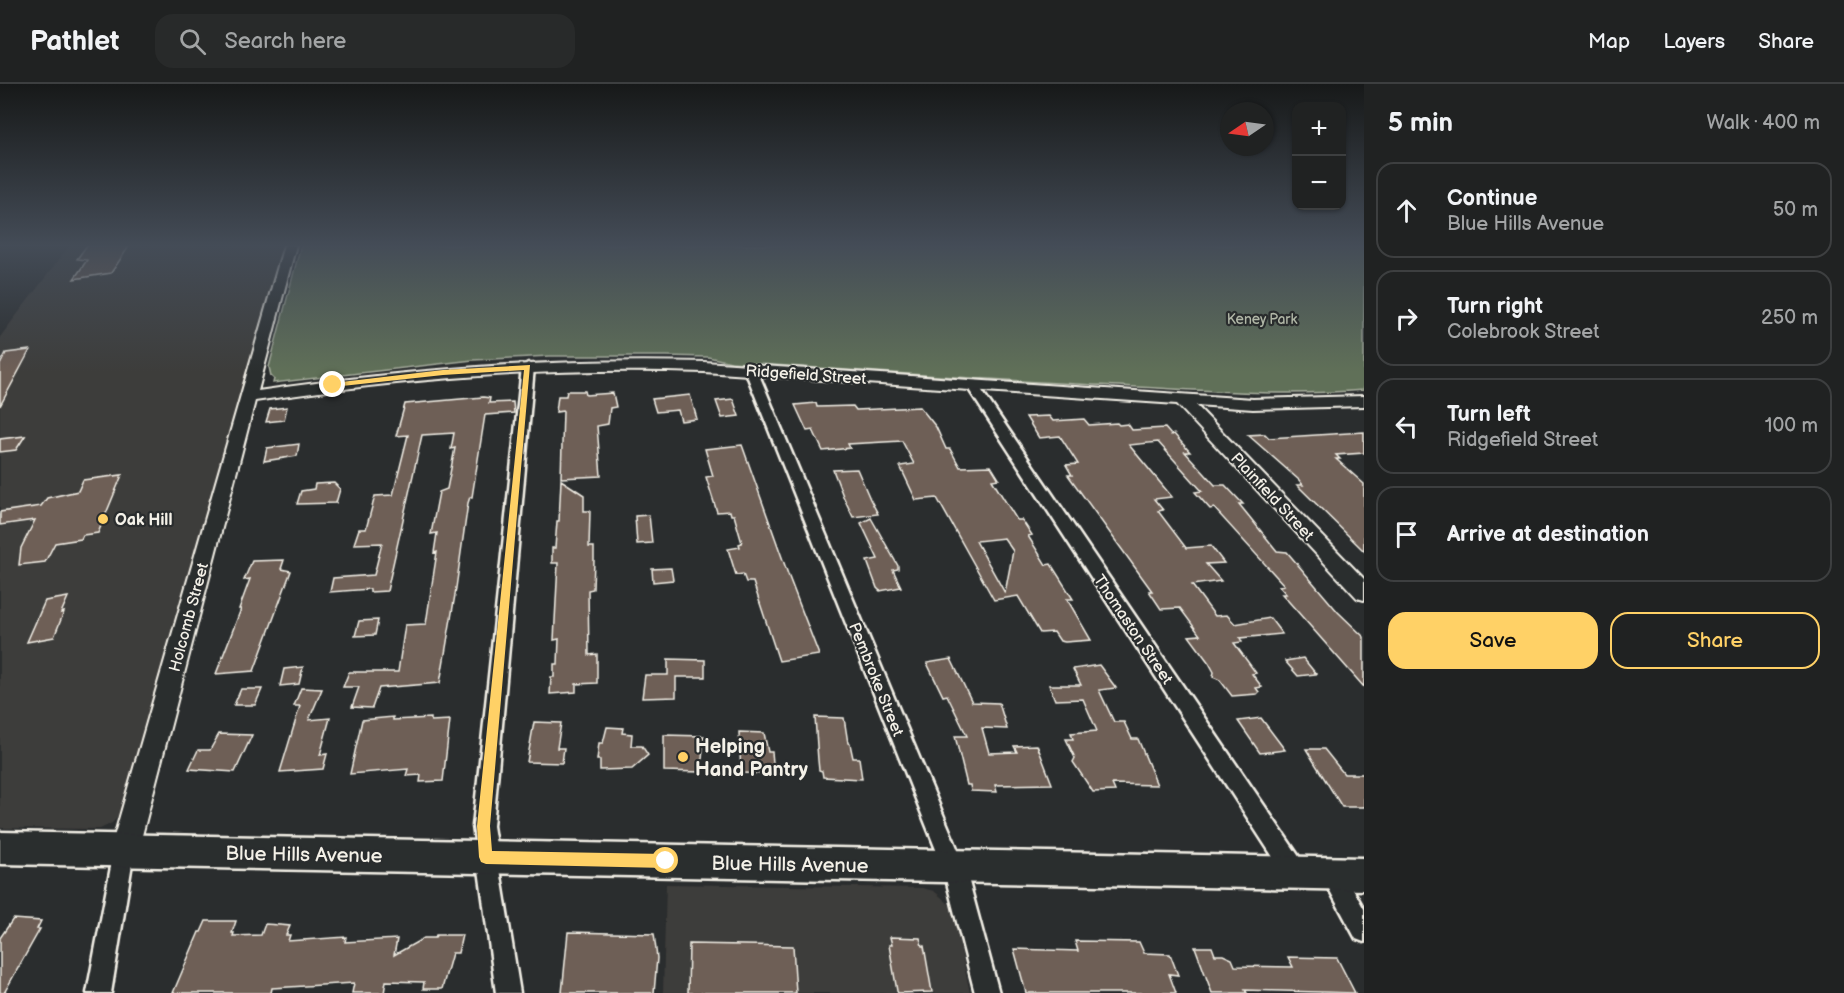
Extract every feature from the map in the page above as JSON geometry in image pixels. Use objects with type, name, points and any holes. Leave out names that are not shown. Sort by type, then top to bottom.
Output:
[{"type":"main road","name":"Blue Hills Avenue","points":[[0,848],[1364,874]]},
{"type":"street","name":"Holcomb Street","points":[[99,993],[124,851],[278,287]]},
{"type":"street","name":"Ridgefield Street","points":[[248,397],[396,377],[528,367],[636,365],[751,370],[1182,400],[1288,405],[1364,401]]},
{"type":"street","points":[[508,993],[483,826],[528,367]]},
{"type":"street","name":"Pembroke Street","points":[[751,370],[954,867],[987,993]]},
{"type":"street","name":"Thomaston Street","points":[[972,385],[1297,873]]},
{"type":"street","name":"Plainfield Street","points":[[1182,400],[1360,584]]},
{"type":"street","points":[[1332,874],[1364,931]]},
{"type":"shaded area","name":"Oak Hill","points":[[38,287],[272,287],[121,814],[112,823],[100,829],[0,828],[0,337]]},
{"type":"shaded area","points":[[666,884],[922,888],[934,891],[949,904],[954,917],[970,993],[663,993]]},
{"type":"green space","name":"Keney Park","points":[[290,287],[1364,287],[1364,390],[1302,393],[1210,391],[924,375],[731,362],[708,357],[667,356],[550,356],[473,360],[273,383],[274,379],[269,367]]},
{"type":"building","points":[[30,350],[0,406],[0,365],[6,353]]},
{"type":"building","points":[[567,391],[585,391],[586,395],[613,393],[616,407],[610,408],[608,424],[597,426],[601,476],[561,478],[563,411],[556,412],[558,396],[566,396]]},
{"type":"building","points":[[690,395],[697,419],[681,421],[678,410],[656,412],[652,399]]},
{"type":"building","points":[[490,398],[489,403],[513,402],[514,413],[485,415],[472,497],[468,503],[440,683],[379,688],[372,708],[352,707],[359,687],[343,687],[349,672],[398,672],[405,625],[426,624],[437,552],[434,553],[437,533],[431,534],[439,492],[447,489],[455,448],[451,449],[454,433],[422,435],[387,591],[370,592],[370,589],[330,592],[333,578],[374,575],[382,543],[354,544],[359,529],[366,529],[375,496],[393,495],[408,435],[396,436],[405,404]]},
{"type":"building","points":[[733,399],[739,416],[722,418],[716,401]]},
{"type":"building","points":[[816,403],[817,407],[853,406],[856,410],[920,407],[936,427],[946,449],[950,449],[960,467],[991,466],[999,479],[992,480],[1017,520],[1022,520],[1032,535],[1028,536],[1046,565],[1051,564],[1073,599],[1067,599],[1091,640],[1065,642],[1060,641],[1054,632],[1040,633],[1018,596],[994,600],[937,498],[916,500],[900,466],[914,464],[902,441],[848,444],[850,448],[823,451],[813,430],[807,431],[795,405]],"holes":[[[1004,538],[1013,551],[1005,593],[976,541]]]},
{"type":"building","points":[[287,407],[284,420],[266,422],[270,409]]},
{"type":"building","points":[[1049,416],[1053,421],[1084,419],[1089,425],[1128,424],[1132,430],[1165,428],[1171,435],[1174,434],[1190,452],[1185,452],[1215,485],[1225,485],[1243,504],[1239,504],[1277,551],[1287,552],[1338,612],[1364,637],[1364,687],[1282,594],[1286,594],[1279,586],[1284,585],[1214,508],[1210,509],[1195,492],[1202,491],[1158,442],[1129,445],[1172,497],[1154,499],[1163,510],[1158,511],[1186,548],[1211,546],[1224,563],[1206,564],[1221,581],[1192,585],[1215,616],[1227,615],[1235,624],[1270,618],[1282,634],[1240,638],[1242,642],[1234,643],[1256,673],[1252,674],[1262,687],[1256,688],[1259,692],[1257,694],[1232,696],[1220,680],[1213,677],[1214,672],[1209,663],[1189,636],[1200,635],[1180,608],[1161,609],[1149,591],[1152,591],[1068,475],[1072,475],[1066,465],[1078,464],[1060,436],[1039,438],[1026,417]]},
{"type":"building","points":[[1364,432],[1364,453],[1336,455],[1340,459],[1336,459],[1364,484],[1364,551],[1297,485],[1303,485],[1299,480],[1248,435],[1265,434],[1269,438]]},
{"type":"building","points":[[25,436],[16,450],[0,452],[0,439]]},
{"type":"building","points":[[299,444],[297,456],[264,461],[267,448]]},
{"type":"building","points":[[742,445],[819,655],[779,661],[753,582],[746,582],[743,574],[736,575],[728,549],[740,547],[739,544],[742,543],[734,515],[731,515],[730,511],[717,512],[706,477],[713,476],[705,449]]},
{"type":"building","points":[[857,469],[878,514],[853,517],[843,496],[833,470]]},
{"type":"building","points":[[122,475],[98,533],[83,535],[81,539],[55,543],[45,562],[19,565],[21,548],[35,520],[0,525],[0,512],[41,506],[47,498],[78,491],[83,480]]},
{"type":"building","points":[[561,480],[584,495],[584,511],[590,511],[589,547],[594,547],[594,560],[593,589],[588,590],[589,655],[597,654],[597,683],[576,684],[576,692],[550,694],[554,664],[558,664],[559,639],[554,640],[558,563],[552,563],[552,548],[555,548],[557,521],[559,521]]},
{"type":"building","points":[[334,483],[340,489],[336,503],[297,504],[301,491],[314,489],[315,484]]},
{"type":"building","points":[[649,515],[652,543],[637,544],[635,516]]},
{"type":"building","points":[[871,518],[898,566],[898,569],[893,570],[901,587],[880,591],[877,588],[867,561],[878,559],[861,523]]},
{"type":"building","points":[[284,560],[281,569],[291,571],[254,671],[216,674],[241,609],[239,609],[250,579],[244,580],[252,561]]},
{"type":"building","points":[[671,568],[673,580],[653,582],[652,569]]},
{"type":"building","points":[[68,597],[54,637],[27,642],[45,601]]},
{"type":"building","points":[[378,620],[375,635],[355,636],[359,621]]},
{"type":"building","points":[[1303,658],[1316,674],[1298,676],[1285,661]]},
{"type":"building","points":[[668,659],[705,660],[705,677],[676,677],[676,697],[642,698],[645,675],[668,675]]},
{"type":"building","points":[[951,659],[972,702],[999,703],[1007,729],[982,728],[989,753],[1017,752],[1014,746],[1037,745],[1052,784],[995,785],[997,792],[971,791],[970,785],[967,785],[955,736],[967,736],[947,695],[943,696],[927,663]]},
{"type":"building","points":[[1099,665],[1116,688],[1099,690],[1114,722],[1124,722],[1132,739],[1138,739],[1157,785],[1112,784],[1115,791],[1093,792],[1073,762],[1075,758],[1066,739],[1073,739],[1071,733],[1097,731],[1083,699],[1055,700],[1049,685],[1081,685],[1073,669]]},
{"type":"building","points":[[303,667],[299,684],[280,686],[284,669]]},
{"type":"building","points":[[301,688],[322,689],[309,720],[330,718],[320,755],[327,754],[323,769],[280,772],[300,706],[294,706]]},
{"type":"building","points":[[241,689],[262,689],[255,705],[234,705]]},
{"type":"building","points":[[393,717],[393,720],[431,718],[431,721],[450,720],[443,781],[420,782],[421,775],[406,776],[408,769],[350,774],[362,720]]},
{"type":"building","points":[[815,717],[844,718],[848,743],[853,758],[859,758],[862,779],[823,777],[822,771],[819,770]]},
{"type":"building","points":[[1261,718],[1285,750],[1260,753],[1238,721]]},
{"type":"building","points":[[534,722],[561,723],[557,748],[564,748],[562,763],[527,762]]},
{"type":"building","points":[[607,727],[623,728],[622,733],[632,734],[631,746],[642,746],[648,755],[632,769],[600,770],[600,760],[597,760],[599,743],[603,743]]},
{"type":"building","points":[[739,732],[764,733],[768,752],[772,752],[774,774],[741,773]]},
{"type":"building","points":[[219,734],[252,735],[235,772],[189,769],[198,750],[210,750]]},
{"type":"building","name":"Helping Hand Pantry","points":[[664,735],[704,736],[701,772],[664,771]]},
{"type":"building","points":[[1306,749],[1324,749],[1344,774],[1364,774],[1364,807],[1342,807]]},
{"type":"building","points":[[13,919],[41,921],[37,929],[40,929],[4,993],[0,993],[0,938]]},
{"type":"building","points":[[206,921],[236,921],[233,936],[261,935],[265,924],[290,926],[286,935],[290,935],[288,941],[346,937],[345,942],[397,939],[394,955],[424,938],[435,938],[436,935],[462,935],[458,953],[452,953],[442,989],[423,989],[424,982],[386,981],[384,993],[352,993],[354,983],[272,988],[271,993],[173,993]]},
{"type":"building","points":[[568,932],[654,934],[657,958],[654,993],[562,993]]},
{"type":"building","points":[[890,937],[920,938],[924,946],[932,992],[898,993],[889,945],[892,945]]},
{"type":"building","points":[[1075,941],[1139,942],[1144,953],[1170,954],[1178,975],[1169,974],[1176,993],[1026,993],[1014,949],[1078,951]]},
{"type":"building","points":[[689,944],[793,946],[796,993],[688,993]]},
{"type":"building","points":[[1195,947],[1212,947],[1215,955],[1223,955],[1232,959],[1235,966],[1293,967],[1288,957],[1337,958],[1355,993],[1245,990],[1247,993],[1212,993]]},
{"type":"place","name":"Oak Hill","points":[[103,519]]},
{"type":"place","name":"Helping Hand Pantry","points":[[683,757]]},
{"type":"route","points":[[333,385],[396,377],[528,367],[483,826],[486,857],[666,861]]}]
